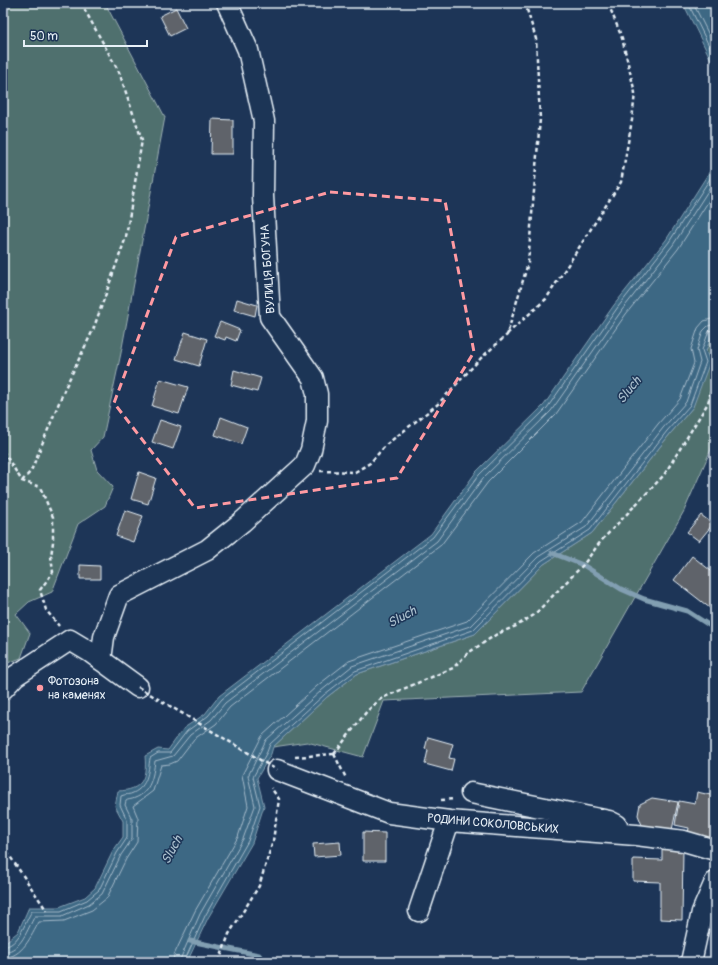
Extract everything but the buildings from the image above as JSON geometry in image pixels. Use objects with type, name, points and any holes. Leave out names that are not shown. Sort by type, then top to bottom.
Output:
[{"type":"street","name":"ВУЛИЦЯ БОГУНА","points":[[227,3],[248,50],[264,121],[263,196],[270,318],[312,378],[317,394],[317,421],[311,450],[306,465]]},
{"type":"street","points":[[101,660],[104,637],[119,595],[206,550],[306,465]]},
{"type":"street","points":[[3,689],[15,676],[70,640],[101,660],[138,688]]},
{"type":"street","name":"РОДИНИ СОКОЛОВСЬКИХ","points":[[276,769],[389,813],[449,821],[636,835],[684,841],[715,850]]},
{"type":"street","points":[[471,793],[609,821],[636,835]]},
{"type":"street","points":[[419,911],[449,821]]},
{"type":"street","points":[[691,962],[702,912],[715,882]]},
{"type":"path","points":[[22,481],[31,471],[65,388],[93,330],[123,244],[142,140],[119,72],[81,3]]},
{"type":"path","points":[[507,335],[528,263],[540,119],[536,39],[525,3]]},
{"type":"path","points":[[306,465],[324,472],[355,472],[370,463],[387,444],[438,404],[481,358],[546,299],[620,182],[632,120],[635,93],[622,38],[608,3]]},
{"type":"path","points":[[138,688],[276,769],[334,754],[367,711],[382,698],[453,668],[468,653],[498,634],[516,626],[534,615],[583,564],[601,541],[664,475],[708,403],[715,375]]},
{"type":"path","points":[[3,451],[22,481],[40,488],[53,516],[53,542],[51,556],[53,572],[40,590],[46,610],[70,640]]},
{"type":"path","points":[[334,754],[345,776]]},
{"type":"path","points":[[219,962],[229,934],[259,886],[273,841],[279,799],[276,769]]},
{"type":"path","points":[[3,846],[46,911]]},
{"type":"highlighted area","points":[[330,192],[445,201],[474,352],[397,478],[195,508],[114,403],[176,237]]},
{"type":"green space","points":[[3,3],[105,3],[165,117],[121,353],[103,437],[91,450],[97,470],[113,487],[105,506],[78,524],[52,592],[29,602],[16,614],[30,633],[21,658],[5,664],[3,663]]},
{"type":"green space","points":[[715,332],[715,440],[684,511],[581,692],[384,701],[363,757],[307,742],[273,747],[327,697],[357,674],[475,634],[544,564],[592,533],[693,407],[706,351],[712,334]]},
{"type":"water","points":[[683,3],[715,3],[715,68]]},
{"type":"water","name":"Sluch","points":[[715,163],[715,332],[712,334],[706,351],[710,362],[693,407],[592,533],[544,564],[475,634],[357,674],[327,697],[273,747],[271,754],[257,778],[264,806],[252,843],[208,918],[187,962],[3,962],[3,944],[18,932],[29,907],[59,907],[85,897],[95,888],[113,851],[123,837],[123,821],[115,806],[118,791],[138,786],[144,777],[145,756],[158,749],[168,750],[184,728],[205,714],[219,696],[431,534],[476,472],[544,405],[614,305],[666,240]]},
{"type":"waterway","points":[[552,553],[583,565],[621,589],[644,599],[687,611],[715,629]]},
{"type":"waterway","points":[[190,941],[259,955],[264,962]]},
{"type":"place","name":"Фотозона на каменях","points":[[40,688]]}]
